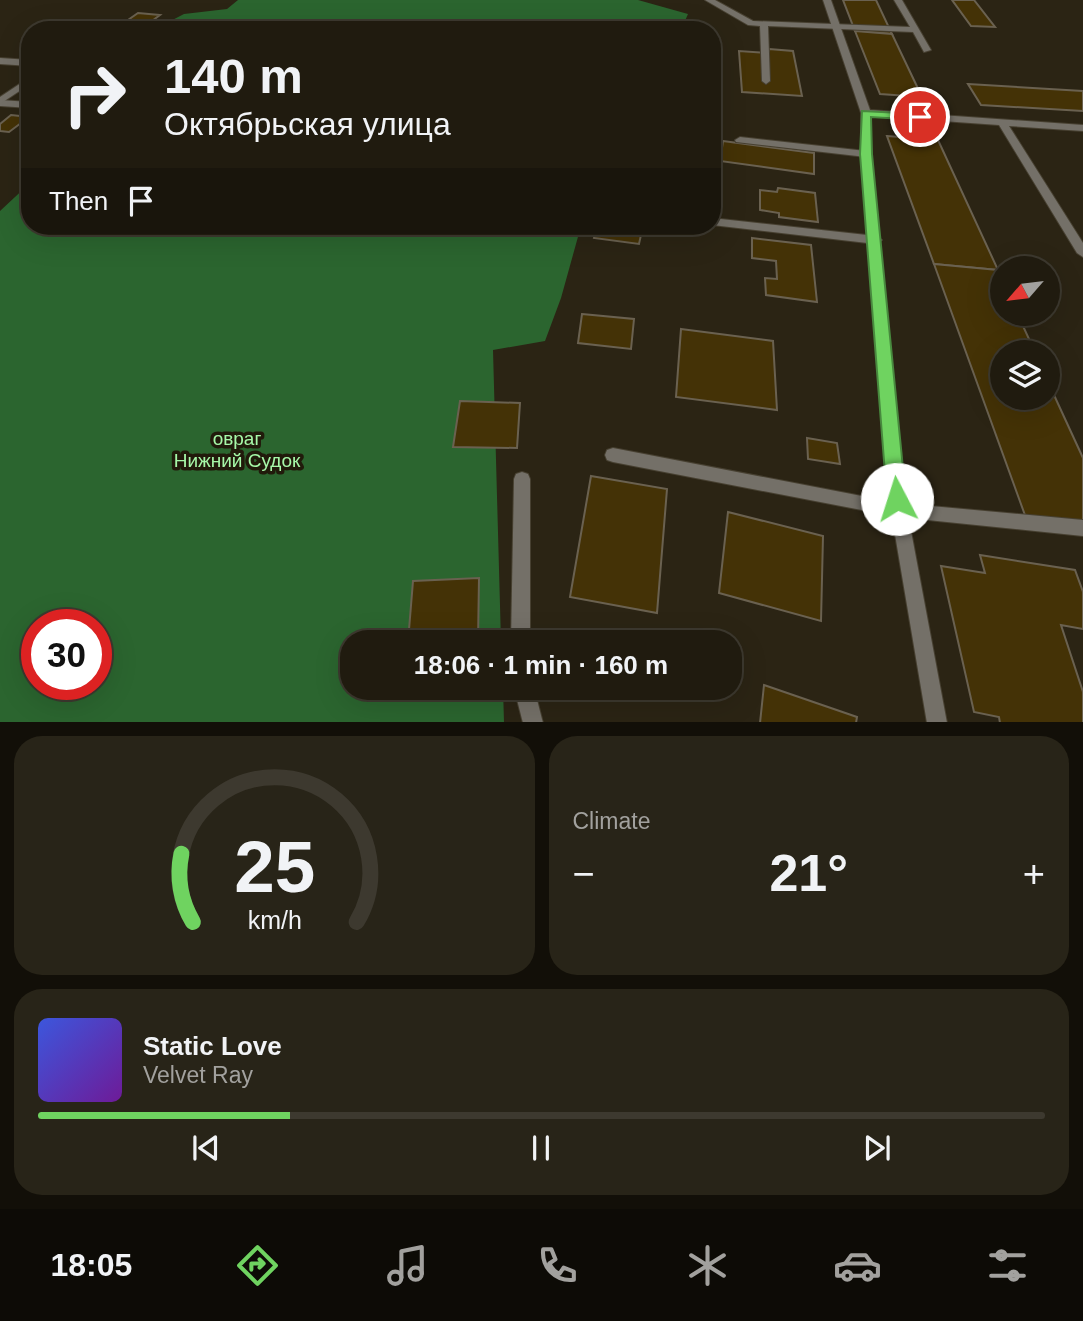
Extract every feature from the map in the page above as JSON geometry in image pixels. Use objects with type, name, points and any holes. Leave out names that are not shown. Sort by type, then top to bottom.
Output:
[{"type":"street","points":[[709,0],[751,23],[914,30]]},
{"type":"street","points":[[827,0],[866,113],[866,154],[876,240],[898,510],[937,722]]},
{"type":"street","points":[[898,0],[927,50]]},
{"type":"street","points":[[764,23],[766,80]]},
{"type":"street","points":[[0,61],[21,62]]},
{"type":"street","points":[[0,102],[21,87]]},
{"type":"street","points":[[0,102],[21,104]]},
{"type":"street","points":[[866,113],[1083,128]]},
{"type":"street","points":[[1003,124],[1083,253]]},
{"type":"street","points":[[740,140],[866,154]]},
{"type":"street","points":[[721,222],[876,240]]},
{"type":"street","points":[[613,455],[898,510],[1083,528]]},
{"type":"street","points":[[520,630],[522,478]]},
{"type":"street","points":[[527,700],[533,722]]},
{"type":"green space","points":[[238,0],[638,0],[688,14],[685,21],[170,21],[184,14],[227,9]]},
{"type":"green space","name":"овраг Нижний Судок","points":[[21,191],[21,235],[578,235],[561,298],[545,341],[493,350],[501,630],[340,630],[340,700],[503,700],[504,722],[0,722],[0,211]]},
{"type":"building","points":[[843,0],[876,0],[892,34],[855,31]]},
{"type":"building","points":[[952,0],[974,0],[995,27],[971,26]]},
{"type":"building","points":[[138,13],[160,15],[152,21],[127,21]]},
{"type":"building","points":[[855,31],[892,34],[922,97],[880,94]]},
{"type":"building","points":[[769,49],[793,51],[802,96],[742,92],[739,51],[769,53]]},
{"type":"building","points":[[968,84],[1083,91],[1083,111],[981,105]]},
{"type":"building","points":[[11,115],[21,116],[21,123],[9,132],[0,131],[0,124]]},
{"type":"building","points":[[887,136],[938,140],[992,256],[990,269],[934,264]]},
{"type":"building","points":[[723,141],[814,153],[814,174],[721,161]]},
{"type":"building","points":[[778,188],[815,193],[818,222],[779,217],[779,213],[760,210],[760,190],[777,192]]},
{"type":"building","points":[[595,235],[641,235],[639,244],[594,238]]},
{"type":"building","points":[[752,238],[811,245],[817,302],[766,295],[765,278],[777,279],[776,261],[752,258]]},
{"type":"building","points":[[934,264],[990,269],[990,326],[1023,326],[1029,340],[990,340],[990,410],[1060,408],[1083,458],[1083,535],[1030,529]]},
{"type":"building","points":[[582,314],[634,319],[631,349],[578,343]]},
{"type":"building","points":[[681,329],[773,341],[777,410],[676,397]]},
{"type":"building","points":[[460,401],[520,403],[517,448],[453,447]]},
{"type":"building","points":[[807,438],[837,443],[840,464],[808,459]]},
{"type":"building","points":[[591,476],[667,489],[657,613],[570,597]]},
{"type":"building","points":[[728,512],[823,536],[821,621],[719,593]]},
{"type":"building","points":[[980,555],[1075,570],[1083,592],[1083,629],[1061,625],[1083,692],[1083,722],[1000,722],[999,717],[974,712],[941,566],[985,573]]},
{"type":"building","points":[[479,578],[478,630],[409,630],[413,581]]},
{"type":"building","points":[[764,685],[857,717],[856,722],[760,722]]},
{"type":"route","points":[[897,499],[876,240],[866,154],[866,113],[920,117]]}]
